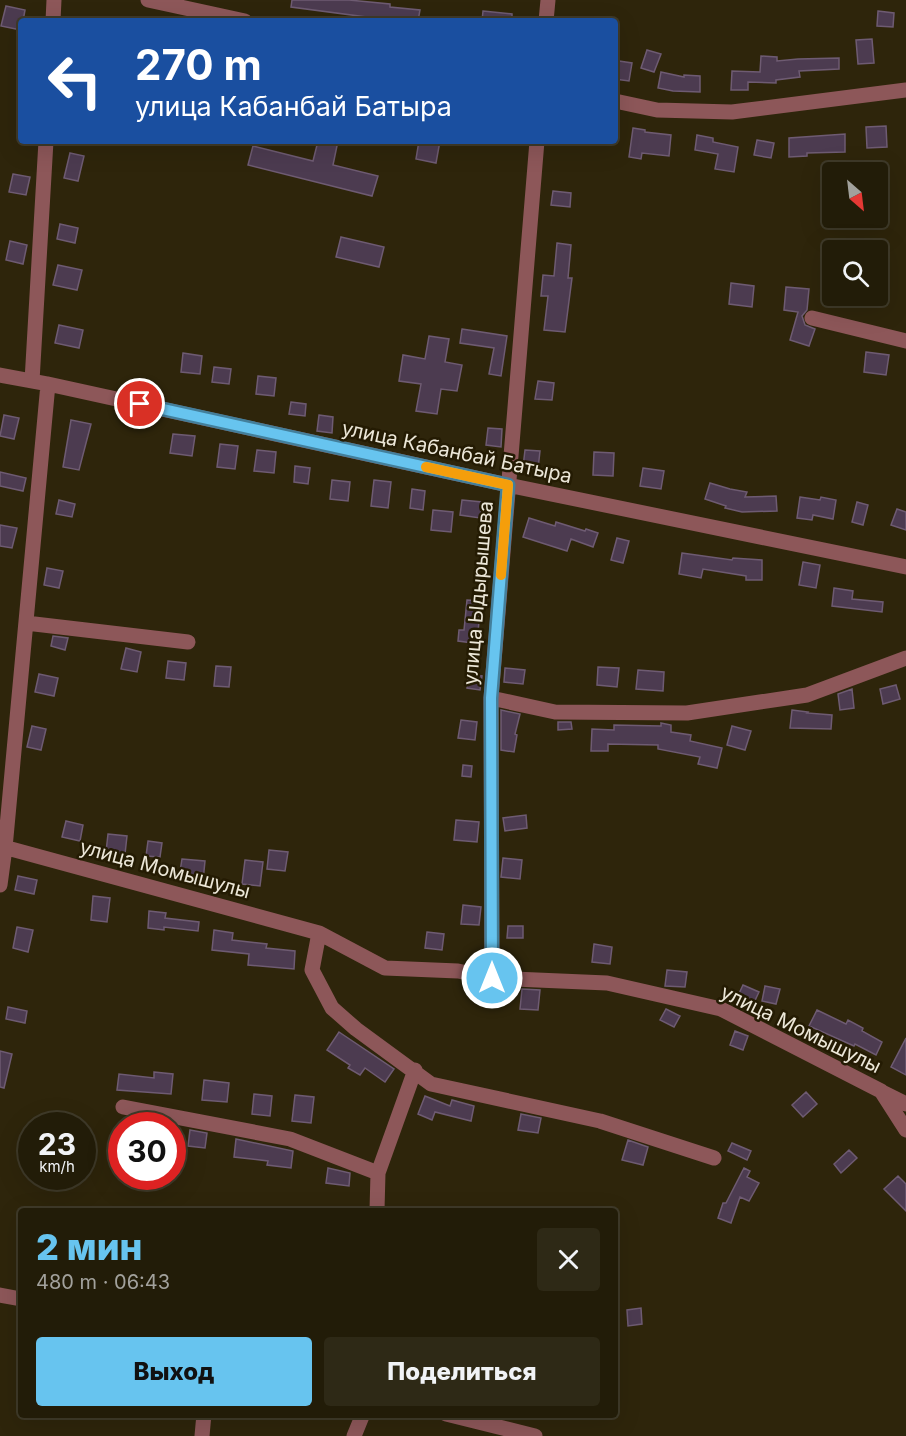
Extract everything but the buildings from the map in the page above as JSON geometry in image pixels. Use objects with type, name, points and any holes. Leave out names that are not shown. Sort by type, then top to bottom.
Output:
[{"type":"street","points":[[53,18],[54,0]]},
{"type":"street","points":[[148,0],[231,18]]},
{"type":"street","points":[[546,18],[548,0]]},
{"type":"street","points":[[618,102],[657,110],[732,112],[906,90]]},
{"type":"street","points":[[32,381],[46,144]]},
{"type":"street","name":"улица Ыдырышева","points":[[492,978],[491,698],[537,144]]},
{"type":"street","points":[[812,318],[906,340]]},
{"type":"street","name":"улица Кабанбай Батыра","points":[[0,375],[508,485],[906,567]]},
{"type":"street","points":[[0,885],[48,384]]},
{"type":"street","points":[[26,623],[188,642]]},
{"type":"street","points":[[491,698],[555,712],[687,713],[807,695],[906,658]]},
{"type":"street","name":"улица Момышулы","points":[[3,847],[320,933],[385,968],[458,971],[492,978],[607,983],[721,1009],[906,1104]]},
{"type":"street","points":[[320,933],[312,970],[332,1008],[356,1029],[432,1084],[600,1121],[714,1158]]},
{"type":"street","points":[[377,1208],[378,1173],[415,1070]]},
{"type":"street","name":"улица Момышулы","points":[[881,1091],[906,1130]]},
{"type":"street","points":[[123,1107],[290,1139],[378,1173]]},
{"type":"street","points":[[0,1295],[18,1298]]},
{"type":"street","points":[[202,1436],[204,1418]]},
{"type":"street","points":[[354,1436],[361,1418]]},
{"type":"street","points":[[462,1418],[535,1436]]},
{"type":"slow traffic","points":[[426,467],[508,485],[501,575]]},
{"type":"route","points":[[140,404],[508,485],[491,698],[492,978]]}]
